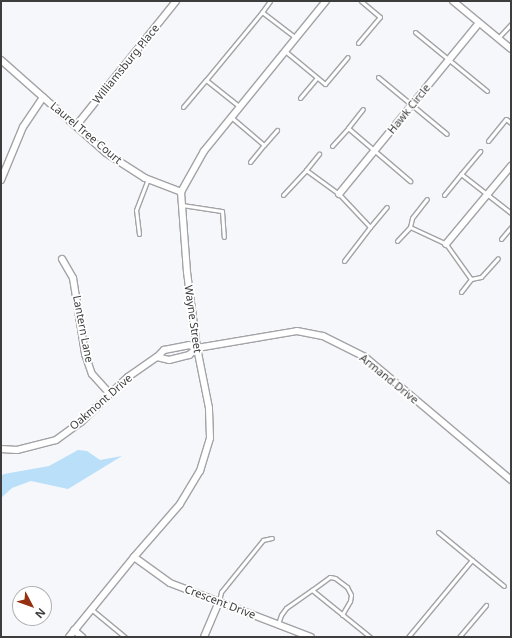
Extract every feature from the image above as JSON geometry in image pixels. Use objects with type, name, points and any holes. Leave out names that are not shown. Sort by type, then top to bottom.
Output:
[{"type":"street","name":"Williamsburg Place","points":[[76,126],[176,1]]},
{"type":"street","points":[[181,192],[204,151],[326,1]]},
{"type":"street","points":[[453,1],[460,3],[511,50]]},
{"type":"street","name":"Hawk Circle","points":[[339,194],[480,23]]},
{"type":"street","name":"Laurel Tree Court","points":[[1,60],[106,152],[148,179],[181,192]]},
{"type":"street","points":[[1,180],[23,127],[43,97]]},
{"type":"street","points":[[446,244],[511,166]]},
{"type":"street","name":"Wayne Street","points":[[69,637],[134,557],[180,504],[200,471],[210,438],[208,408],[197,348],[187,272],[181,192]]},
{"type":"street","name":"Lantern Lane","points":[[62,259],[73,278],[86,354],[92,374],[110,394]]},
{"type":"street","name":"Armand Drive","points":[[197,348],[297,331],[323,336],[365,357],[511,480]]},
{"type":"street","name":"Oakmont Drive","points":[[1,449],[17,450],[56,440],[81,422],[128,377],[157,357],[164,350],[189,345],[197,348]]},
{"type":"street","points":[[157,357],[169,360],[189,355],[197,348]]},
{"type":"street","name":"Crescent Drive","points":[[134,557],[170,583],[311,637]]},
{"type":"street","points":[[204,637],[219,602]]},
{"type":"street","points":[[74,630],[82,637]]},
{"type":"lane","points":[[183,107],[270,1]]},
{"type":"lane","points":[[358,43],[380,17],[361,1]]},
{"type":"lane","points":[[262,12],[296,38]]},
{"type":"lane","points":[[498,38],[511,24]]},
{"type":"lane","points":[[415,32],[450,59],[487,91]]},
{"type":"lane","points":[[285,51],[325,84],[348,57]]},
{"type":"lane","points":[[378,77],[447,134]]},
{"type":"lane","points":[[300,98],[317,78]]},
{"type":"lane","points":[[206,80],[240,107]]},
{"type":"lane","points":[[332,146],[363,109]]},
{"type":"lane","points":[[231,117],[264,145]]},
{"type":"lane","points":[[488,140],[506,119],[511,123]]},
{"type":"lane","points":[[348,128],[410,181]]},
{"type":"lane","points":[[250,162],[277,130]]},
{"type":"lane","points":[[444,195],[480,152]]},
{"type":"lane","points":[[283,196],[319,154]]},
{"type":"lane","points":[[306,170],[339,194],[370,227]]},
{"type":"lane","points":[[461,174],[488,194],[511,214]]},
{"type":"lane","points":[[139,234],[136,210],[148,179]]},
{"type":"lane","points":[[397,241],[410,227],[412,218],[427,200]]},
{"type":"lane","points":[[182,205],[222,211],[224,237]]},
{"type":"lane","points":[[344,261],[387,207]]},
{"type":"lane","points":[[410,227],[446,244],[471,279]]},
{"type":"lane","points":[[501,239],[511,227]]},
{"type":"lane","points":[[461,292],[471,279],[481,277],[498,258]]},
{"type":"lane","points":[[438,532],[504,586]]},
{"type":"lane","points":[[219,602],[221,592],[263,540],[272,538]]},
{"type":"lane","points":[[408,637],[472,560]]},
{"type":"lane","points":[[278,624],[281,615],[286,608],[330,577],[335,578],[347,587],[351,594],[350,601],[342,614]]},
{"type":"lane","points":[[312,590],[370,637]]},
{"type":"lane","points":[[459,637],[486,606]]},
{"type":"lane","points":[[91,609],[125,637]]},
{"type":"water","points":[[78,450],[87,451],[100,460],[122,456],[68,489],[31,481],[12,488],[1,498],[1,476],[4,474],[49,466]]}]
